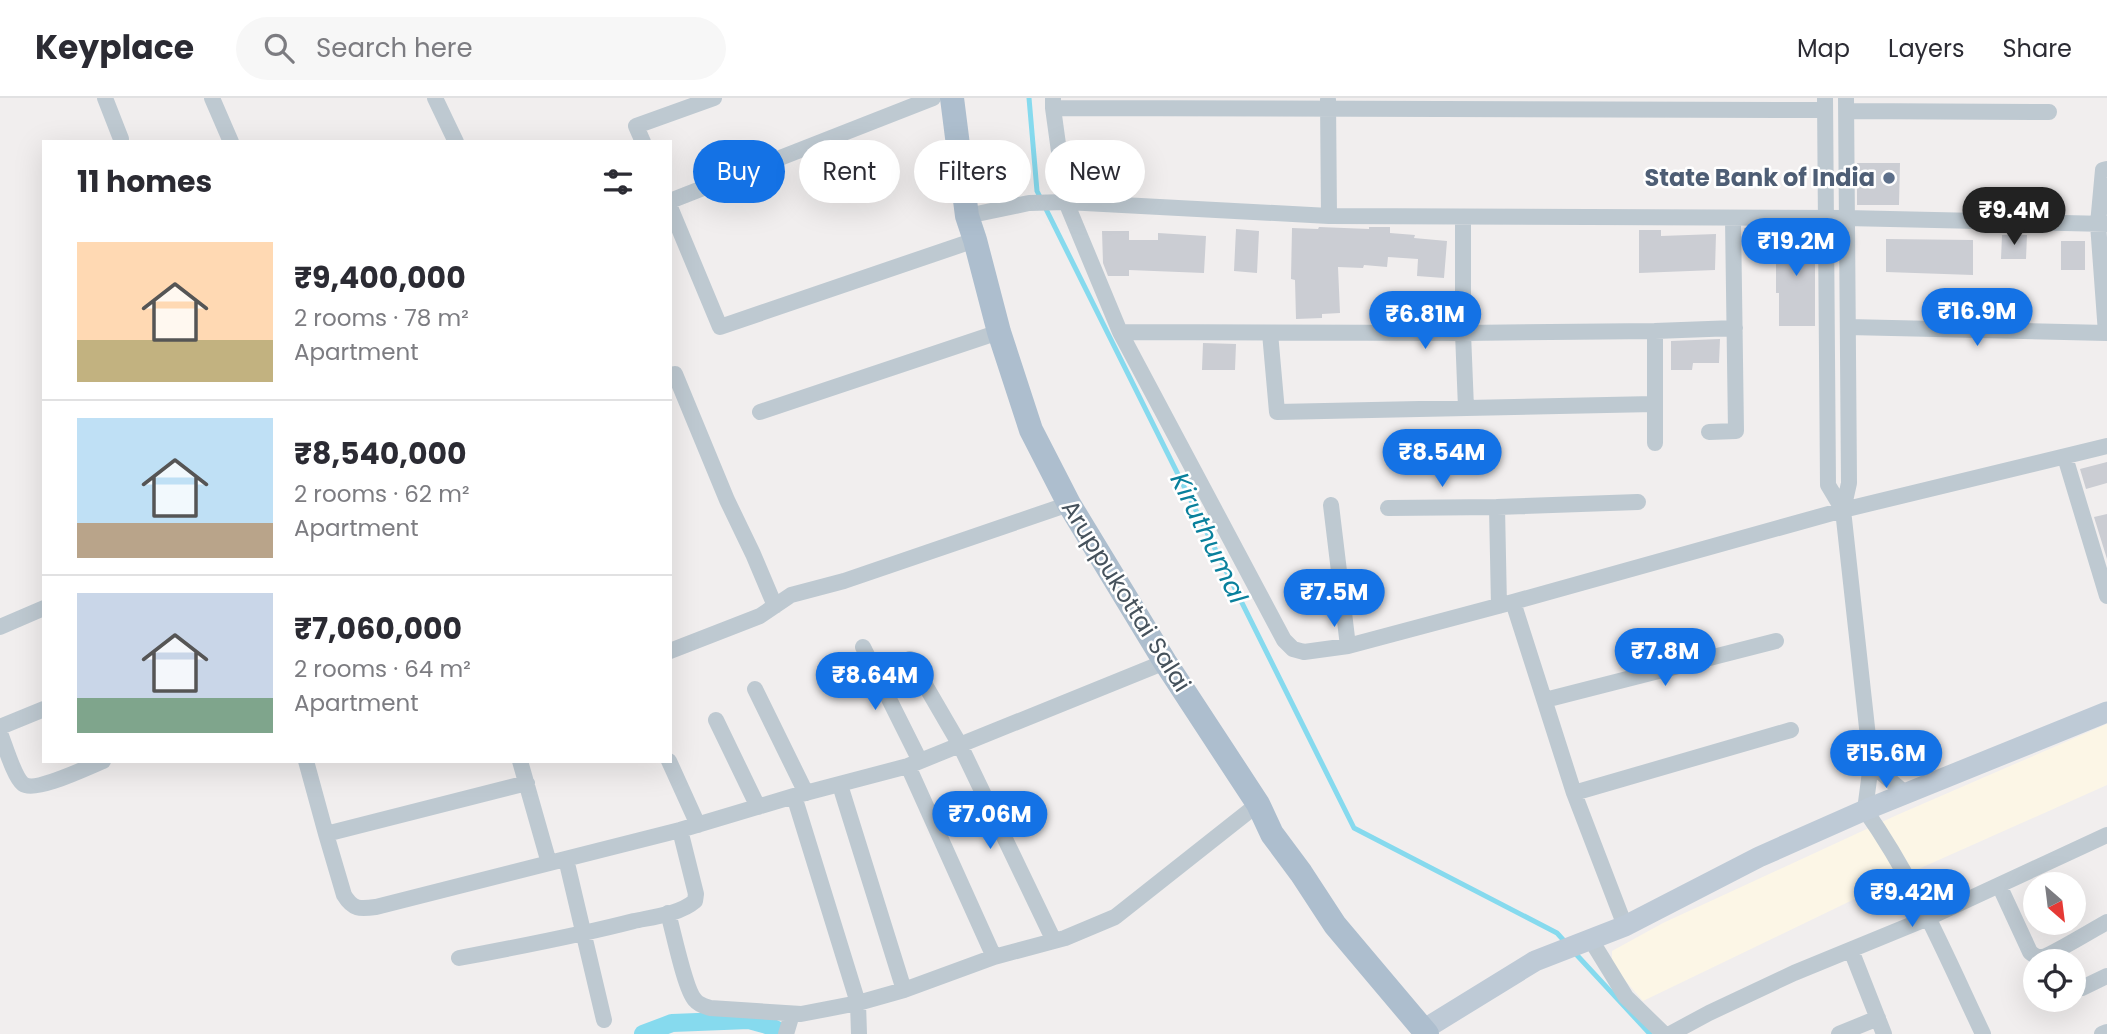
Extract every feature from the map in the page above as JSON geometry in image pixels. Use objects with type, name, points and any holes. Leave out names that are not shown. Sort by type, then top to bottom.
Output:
[{"type":"main road","name":"Aruppukottai Salai","points":[[952,98],[967,216],[999,332],[1031,430],[1069,504],[1165,662],[1258,804],[1297,892],[1319,927],[1379,1001],[1418,1033]]},
{"type":"street","points":[[105,98],[121,139]]},
{"type":"street","points":[[212,98],[230,140]]},
{"type":"street","points":[[435,98],[455,140]]},
{"type":"street","points":[[639,140],[636,126],[714,98]]},
{"type":"street","points":[[672,210],[933,98]]},
{"type":"street","points":[[1055,140],[1053,103],[1825,104],[1828,485],[1843,510]]},
{"type":"street","points":[[1329,103],[1329,216]]},
{"type":"street","points":[[1983,1034],[1889,844],[1865,810],[1871,764],[1843,510],[1849,484],[1846,104],[1950,105],[2049,112]]},
{"type":"street","points":[[1848,327],[2107,333],[2103,224],[2103,170],[2107,169]]},
{"type":"street","points":[[967,216],[1029,203],[1045,203]]},
{"type":"street","points":[[2103,224],[1846,218],[1329,216],[1059,203],[1120,332],[1284,640],[1293,649],[1304,652],[1348,646],[1843,510],[2107,446]]},
{"type":"street","points":[[672,212],[720,327],[975,240]]},
{"type":"street","points":[[1463,217],[1466,408]]},
{"type":"street","points":[[1709,432],[1737,431],[1733,219]]},
{"type":"street","points":[[1120,332],[1463,333],[1735,328]]},
{"type":"street","points":[[1655,331],[1655,443]]},
{"type":"street","points":[[760,412],[999,332]]},
{"type":"street","points":[[1270,332],[1277,412],[1654,404]]},
{"type":"street","points":[[676,374],[727,500],[775,606]]},
{"type":"street","points":[[2065,457],[2107,596]]},
{"type":"street","points":[[1388,508],[1638,502]]},
{"type":"street","points":[[672,650],[760,616],[791,595],[844,581],[1069,504]]},
{"type":"street","points":[[1331,505],[1348,646]]},
{"type":"street","points":[[1497,507],[1506,604],[1545,700],[1574,793],[1625,926]]},
{"type":"street","points":[[0,627],[42,609]]},
{"type":"street","points":[[1545,700],[1776,641]]},
{"type":"street","points":[[863,647],[994,957]]},
{"type":"street","points":[[910,659],[960,745],[1054,942]]},
{"type":"street","points":[[307,763],[344,895],[350,905],[362,909],[376,908],[680,830],[914,763],[1165,662]]},
{"type":"street","points":[[755,689],[800,795],[858,1003],[859,1034]]},
{"type":"street","points":[[0,727],[42,710]]},
{"type":"street","points":[[1418,1033],[1535,961],[1625,926],[1759,857],[1865,810],[2107,712]]},
{"type":"street","points":[[716,720],[758,807]]},
{"type":"street","points":[[1574,793],[1791,730]]},
{"type":"street","points":[[0,733],[24,786],[44,785],[98,763]]},
{"type":"street","points":[[521,763],[549,863]]},
{"type":"street","points":[[670,763],[698,825]]},
{"type":"street","points":[[1871,764],[1906,794]]},
{"type":"street","points":[[326,834],[527,783]]},
{"type":"street","points":[[840,785],[904,990]]},
{"type":"street","points":[[668,913],[693,999],[710,1008],[789,1025],[801,1014],[858,1003],[904,990],[994,957],[1054,942],[1115,917],[1258,804]]},
{"type":"street","points":[[459,958],[584,934],[690,905],[695,901],[696,894],[680,830]]},
{"type":"street","points":[[1670,1034],[1794,973],[1927,918],[2107,835]]},
{"type":"street","points":[[566,859],[604,1020]]},
{"type":"street","points":[[1998,885],[2029,949]]},
{"type":"street","points":[[2059,949],[2107,922]]},
{"type":"street","points":[[1591,940],[1626,998],[1664,1034]]},
{"type":"street","points":[[1852,950],[1884,1034]]},
{"type":"street","points":[[2086,986],[2107,976]]},
{"type":"street","points":[[1839,1034],[1878,1018]]},
{"type":"street","points":[[2102,1034],[2107,1032]]},
{"type":"shaded area","points":[[2107,724],[2107,785],[1896,879],[1643,1001],[1617,971],[1612,960],[1612,951],[1663,923],[1897,815]]},
{"type":"building","points":[[1857,163],[1900,163],[1899,205],[1857,205]]},
{"type":"building","points":[[1390,227],[1390,233],[1447,241],[1444,278],[1417,276],[1418,259],[1388,257],[1387,267],[1338,267],[1340,313],[1322,314],[1322,318],[1296,319],[1295,280],[1291,279],[1292,228]]},
{"type":"building","points":[[1744,228],[1768,228],[1768,243],[1744,243]]},
{"type":"building","points":[[1236,229],[1259,231],[1257,273],[1234,271]]},
{"type":"building","points":[[1639,230],[1661,230],[1661,236],[1716,234],[1715,270],[1639,273]]},
{"type":"building","points":[[1102,231],[1129,231],[1129,240],[1158,240],[1158,233],[1206,236],[1204,273],[1129,270],[1129,276],[1108,276],[1103,263]]},
{"type":"building","points":[[1776,232],[1815,232],[1815,326],[1779,326]]},
{"type":"building","points":[[2002,235],[2027,235],[2026,259],[2001,259]]},
{"type":"building","points":[[1886,239],[1973,240],[1973,275],[1886,272]]},
{"type":"building","points":[[2061,241],[2085,241],[2085,270],[2061,270]]},
{"type":"building","points":[[1720,339],[1719,363],[1693,363],[1692,370],[1671,370],[1671,341]]},
{"type":"building","points":[[1203,343],[1236,344],[1235,370],[1202,370]]},
{"type":"building","points":[[2107,462],[2107,483],[2086,489],[2080,469]]},
{"type":"building","points":[[2107,514],[2107,559],[2094,517]]},
{"type":"waterway","name":"Kiruthumal","points":[[1029,98],[1037,191],[1354,828],[1557,933],[1567,944]]},
{"type":"waterway","name":"Kiruthumal","points":[[1574,952],[1650,1034]]},
{"type":"waterway","points":[[643,1034],[672,1023],[749,1020],[785,1034]]},
{"type":"place","name":"State Bank of India","points":[[1889,178]]}]
